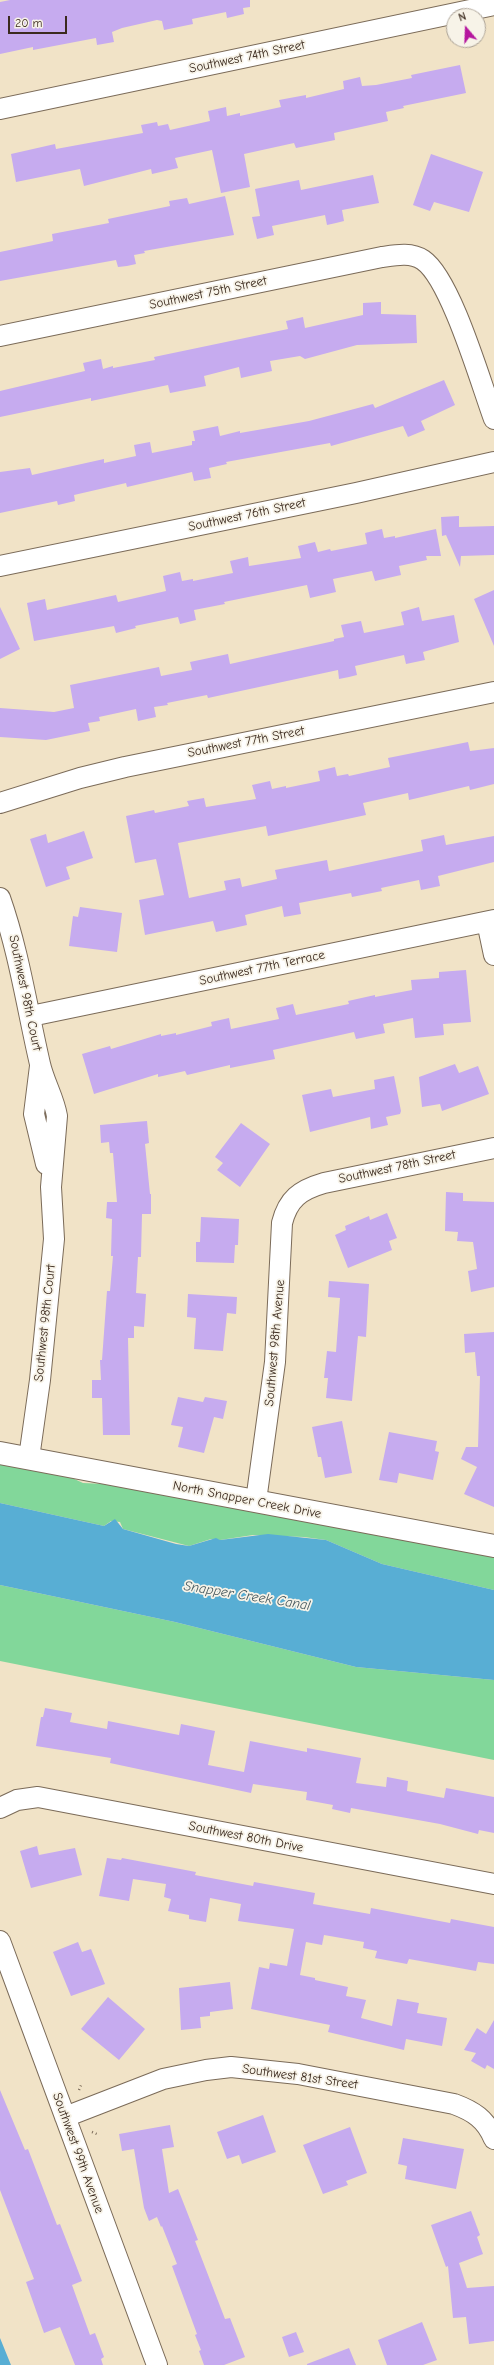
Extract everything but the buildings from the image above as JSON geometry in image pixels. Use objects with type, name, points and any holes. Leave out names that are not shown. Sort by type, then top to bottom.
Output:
[{"type":"street","name":"Southwest 74th Street","points":[[0,109],[494,5]]},
{"type":"street","name":"Southwest 75th Street","points":[[0,336],[382,257],[405,255],[416,256],[430,265],[444,287],[457,316],[494,418]]},
{"type":"street","name":"Southwest 76th Street","points":[[0,566],[356,493],[494,462]]},
{"type":"street","name":"Southwest 77th Street","points":[[0,803],[73,780],[125,767],[494,692]]},
{"type":"street","name":"Southwest 98th Court","points":[[0,898],[13,935],[31,1016],[40,1066],[56,1107],[57,1116],[50,1187],[54,1239],[40,1380],[29,1458]]},
{"type":"street","name":"Southwest 77th Terrace","points":[[31,1016],[490,921]]},
{"type":"street","points":[[490,921],[494,955]]},
{"type":"street","name":"Southwest 78th Street","points":[[302,1191],[346,1178],[494,1148]]},
{"type":"street","name":"Southwest 98th Avenue","points":[[256,1501],[275,1362],[282,1223],[290,1202],[302,1191]]},
{"type":"street","name":"North Snapper Creek Drive","points":[[0,1453],[494,1546]]},
{"type":"street","name":"Southwest 80th Drive","points":[[0,1808],[17,1800],[38,1797],[494,1884]]},
{"type":"street","name":"Southwest 99th Avenue","points":[[0,1941],[157,2365]]},
{"type":"street","name":"Southwest 81st Street","points":[[65,2117],[163,2079],[206,2070],[231,2067],[258,2069],[318,2078],[434,2100],[469,2110],[486,2123],[494,2139]]},
{"type":"path","points":[[90,2131],[99,2135]]},
{"type":"green space","points":[[0,1464],[70,1477],[83,1483],[104,1484],[494,1557],[494,1590],[382,1564],[326,1540],[304,1537],[253,1535],[220,1540],[211,1539],[189,1546],[123,1529],[120,1522],[111,1521],[104,1526],[0,1503]]},
{"type":"green space","points":[[0,1585],[175,1622],[356,1667],[494,1680],[494,1760],[0,1661]]},
{"type":"water","name":"Snapper Creek Canal","points":[[0,1503],[104,1526],[115,1519],[123,1529],[176,1544],[189,1546],[216,1538],[220,1540],[268,1534],[326,1540],[382,1564],[494,1590],[494,1680],[356,1667],[175,1622],[0,1585]]},
{"type":"water","points":[[0,2338],[11,2365],[0,2365]]}]
